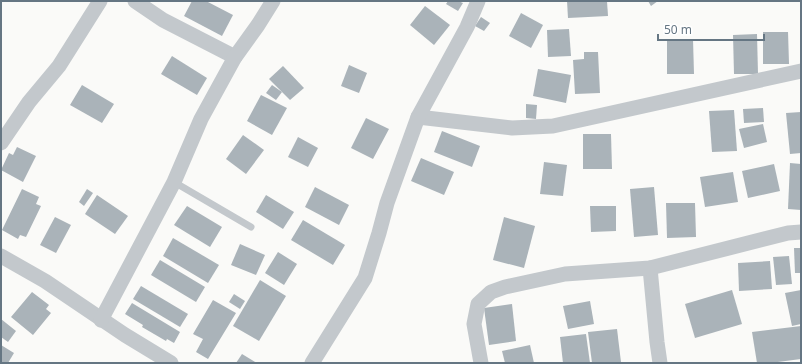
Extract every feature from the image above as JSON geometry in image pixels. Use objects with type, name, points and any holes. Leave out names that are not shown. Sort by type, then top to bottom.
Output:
[{"type":"street","points":[[1,142],[29,102],[59,66],[100,1]]},
{"type":"street","points":[[135,1],[163,20],[235,57]]},
{"type":"street","points":[[102,320],[174,182],[201,119],[235,57],[273,1]]},
{"type":"street","points":[[312,363],[365,278],[387,203],[418,117],[478,1]]},
{"type":"street","points":[[418,117],[512,128],[553,126],[801,71]]},
{"type":"street","points":[[481,363],[474,324],[478,304],[491,292],[505,287],[565,274],[650,268],[788,233],[801,232]]},
{"type":"street","points":[[1,256],[46,281],[102,320],[171,363]]},
{"type":"street","points":[[650,268],[660,363]]},
{"type":"lane","points":[[174,182],[251,227]]},
{"type":"building","points":[[192,1],[206,1],[233,15],[222,36],[184,16]]},
{"type":"building","points":[[448,1],[458,1],[463,3],[458,11],[446,4]]},
{"type":"building","points":[[567,1],[607,1],[608,16],[568,18]]},
{"type":"building","points":[[648,1],[658,1],[651,6]]},
{"type":"building","points":[[425,6],[450,25],[434,45],[410,25]]},
{"type":"building","points":[[521,13],[543,25],[531,48],[509,36]]},
{"type":"building","points":[[481,17],[490,23],[484,31],[475,26]]},
{"type":"building","points":[[569,29],[571,56],[548,57],[547,30]]},
{"type":"building","points":[[763,32],[788,32],[789,64],[763,64]]},
{"type":"building","points":[[757,34],[758,74],[734,74],[733,35]]},
{"type":"building","points":[[667,39],[693,39],[694,74],[667,74]]},
{"type":"building","points":[[584,52],[598,52],[600,93],[575,94],[573,60],[584,59]]},
{"type":"building","points":[[172,56],[207,78],[197,95],[161,74]]},
{"type":"building","points":[[349,65],[367,73],[359,93],[341,86]]},
{"type":"building","points":[[283,66],[304,88],[290,100],[269,79]]},
{"type":"building","points":[[538,69],[571,75],[566,103],[533,96]]},
{"type":"building","points":[[82,85],[114,104],[102,123],[70,105]]},
{"type":"building","points":[[272,85],[282,92],[276,100],[266,93]]},
{"type":"building","points":[[261,95],[287,108],[272,135],[247,121]]},
{"type":"building","points":[[526,104],[537,105],[536,119],[526,118]]},
{"type":"building","points":[[763,108],[764,122],[744,123],[743,109]]},
{"type":"building","points":[[734,110],[737,151],[712,152],[709,111]]},
{"type":"building","points":[[801,112],[801,153],[790,154],[786,113]]},
{"type":"building","points":[[366,118],[389,129],[373,159],[351,148]]},
{"type":"building","points":[[763,124],[767,142],[744,148],[739,129]]},
{"type":"building","points":[[442,131],[480,146],[472,167],[434,152]]},
{"type":"building","points":[[583,134],[611,134],[612,169],[583,169]]},
{"type":"building","points":[[243,135],[264,150],[246,174],[226,159]]},
{"type":"building","points":[[298,137],[318,148],[308,167],[288,157]]},
{"type":"building","points":[[17,147],[36,156],[23,182],[1,170],[9,153],[13,155]]},
{"type":"building","points":[[421,158],[454,172],[444,195],[411,181]]},
{"type":"building","points":[[544,162],[567,165],[563,196],[540,194]]},
{"type":"building","points":[[790,163],[801,164],[801,210],[788,209]]},
{"type":"building","points":[[774,164],[780,191],[748,198],[742,171]]},
{"type":"building","points":[[733,172],[738,202],[705,207],[700,177]]},
{"type":"building","points":[[315,187],[349,205],[339,225],[305,207]]},
{"type":"building","points":[[654,187],[658,235],[634,237],[630,189]]},
{"type":"building","points":[[22,189],[39,197],[36,204],[41,206],[26,237],[20,235],[18,239],[2,230]]},
{"type":"building","points":[[87,189],[93,193],[84,206],[79,202]]},
{"type":"building","points":[[97,195],[128,216],[115,234],[85,214]]},
{"type":"building","points":[[266,195],[294,212],[283,229],[256,212]]},
{"type":"building","points":[[666,203],[695,203],[696,237],[667,238]]},
{"type":"building","points":[[187,206],[222,227],[210,247],[174,225]]},
{"type":"building","points":[[590,206],[616,206],[616,231],[591,232]]},
{"type":"building","points":[[55,217],[71,225],[56,253],[40,245]]},
{"type":"building","points":[[504,217],[535,226],[524,268],[493,260]]},
{"type":"building","points":[[303,220],[345,245],[333,265],[291,240]]},
{"type":"building","points":[[173,238],[219,265],[208,283],[163,256]]},
{"type":"building","points":[[240,244],[265,255],[256,275],[231,265]]},
{"type":"building","points":[[794,248],[801,248],[801,273],[795,273]]},
{"type":"building","points":[[278,252],[297,264],[284,285],[265,273]]},
{"type":"building","points":[[789,256],[792,284],[776,285],[773,257]]},
{"type":"building","points":[[160,260],[205,287],[196,302],[151,275]]},
{"type":"building","points":[[770,261],[772,289],[739,291],[738,263]]},
{"type":"building","points":[[260,280],[286,296],[259,341],[233,326]]},
{"type":"building","points":[[141,286],[188,314],[180,327],[133,299]]},
{"type":"building","points":[[732,290],[742,324],[695,338],[685,304]]},
{"type":"building","points":[[801,290],[801,324],[792,326],[785,293]]},
{"type":"building","points":[[32,292],[49,305],[46,309],[51,313],[33,335],[11,317]]},
{"type":"building","points":[[234,294],[245,301],[240,309],[229,302]]},
{"type":"building","points":[[213,300],[236,313],[208,359],[196,352],[203,339],[193,334]]},
{"type":"building","points":[[590,301],[594,324],[568,329],[563,306]]},
{"type":"building","points":[[132,303],[180,332],[174,343],[167,339],[166,341],[142,327],[143,325],[125,314]]},
{"type":"building","points":[[512,304],[516,341],[489,345],[484,308]]},
{"type":"building","points":[[1,319],[16,331],[8,342],[1,337]]},
{"type":"building","points":[[801,326],[801,359],[757,363],[752,332]]},
{"type":"building","points":[[617,329],[621,362],[592,363],[588,332]]},
{"type":"building","points":[[586,334],[590,363],[563,363],[560,337]]},
{"type":"building","points":[[1,345],[14,353],[8,363],[1,362]]},
{"type":"building","points":[[530,345],[534,363],[505,363],[502,351]]},
{"type":"building","points":[[242,354],[257,363],[236,363]]}]
